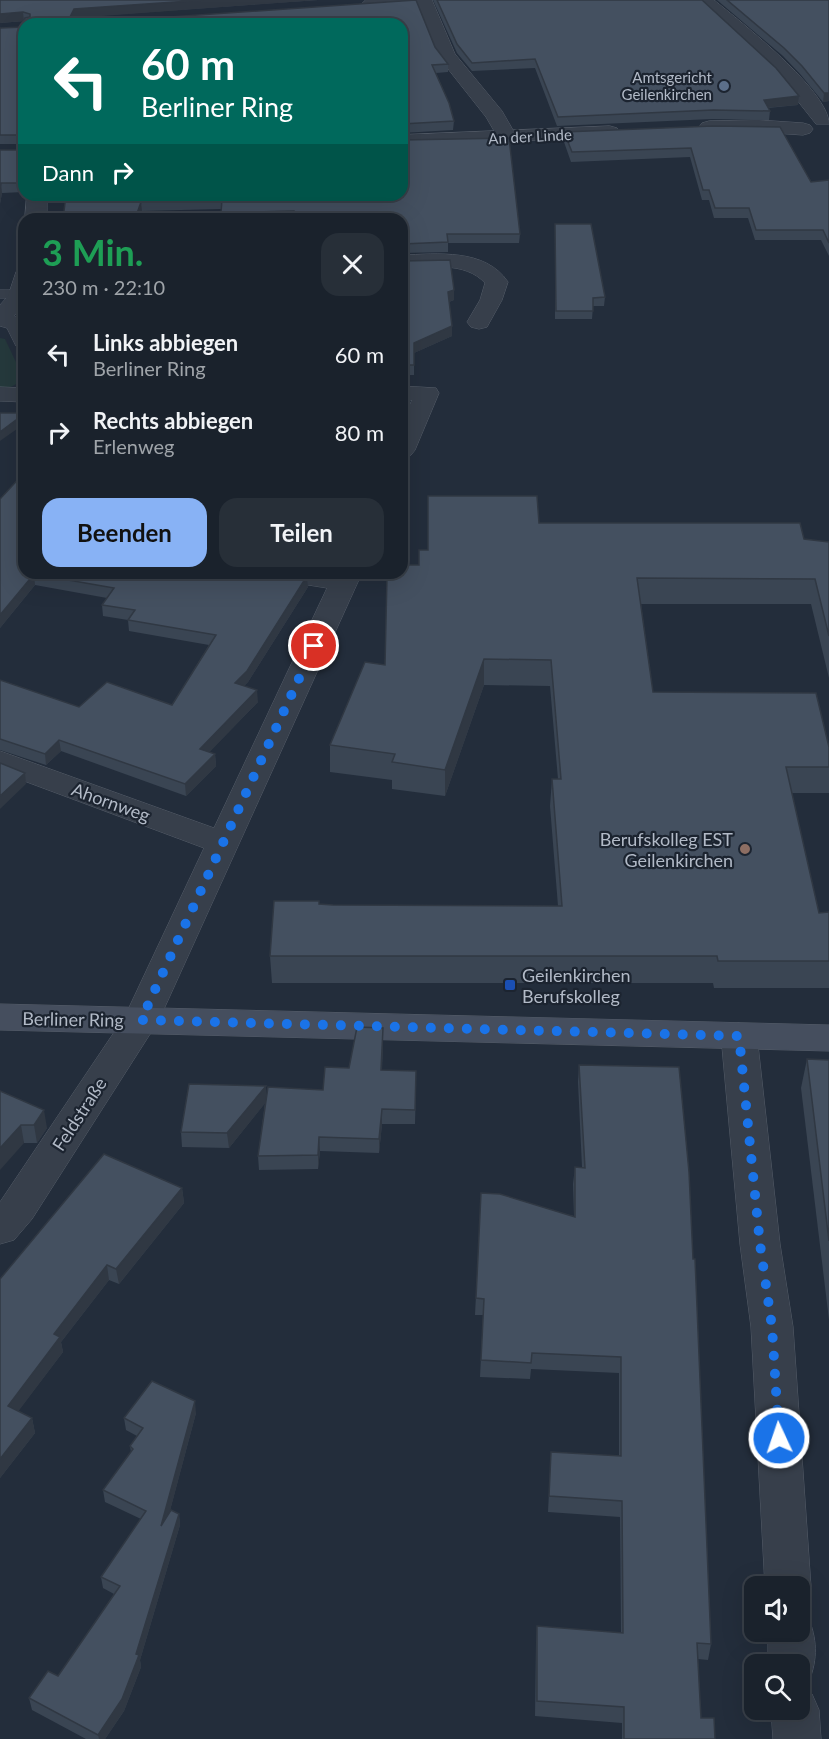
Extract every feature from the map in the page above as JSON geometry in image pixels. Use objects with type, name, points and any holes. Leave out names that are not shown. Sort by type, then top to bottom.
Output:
[{"type":"main road","name":"Berliner Ring","points":[[0,1017],[829,1038]]},
{"type":"street","points":[[352,5],[423,0],[446,55],[495,115],[507,137]]},
{"type":"street","points":[[704,0],[762,50],[802,90],[826,120],[806,125],[803,129]]},
{"type":"street","points":[[689,128],[758,126],[803,129]]},
{"type":"street","points":[[803,129],[807,137],[822,142]]},
{"type":"street","name":"An der Linde","points":[[408,141],[630,131]]},
{"type":"street","points":[[408,262],[452,261],[491,274],[496,282],[491,300],[479,322]]},
{"type":"street","points":[[18,289],[14,306],[0,318],[18,326]]},
{"type":"street","points":[[408,393],[427,393],[408,436]]},
{"type":"street","points":[[0,394],[18,394]]},
{"type":"street","name":"Feldstraße","points":[[6,1212],[141,1020],[346,579]]},
{"type":"street","name":"Ahornweg","points":[[0,761],[223,843]]},
{"type":"street","points":[[739,1036],[760,1244],[772,1327],[787,1576]]},
{"type":"street","points":[[796,1720],[797,1739]]},
{"type":"green space","points":[[0,338],[5,339],[18,366],[18,383],[11,387],[0,388]]},
{"type":"building","points":[[0,0],[204,0],[74,9],[70,17],[155,18],[25,18],[30,17],[30,14],[23,12],[0,14]]},
{"type":"building","points":[[416,0],[435,47],[448,64],[432,65],[449,103],[454,121],[408,124],[408,18],[155,18]]},
{"type":"building","points":[[437,0],[702,0],[776,68],[799,96],[764,100],[770,111],[713,110],[558,117],[535,59],[472,63],[457,44]]},
{"type":"building","points":[[727,0],[829,0],[829,93],[824,93],[784,48]]},
{"type":"building","points":[[18,27],[18,135],[0,135],[0,28]]},
{"type":"building","points":[[713,126],[780,127],[811,182],[829,180],[829,243],[823,230],[756,230],[749,208],[715,208],[709,190],[703,190],[691,148],[572,152],[564,132]]},
{"type":"building","points":[[509,138],[520,234],[447,234],[448,242],[408,244],[408,213],[294,213],[294,211],[221,213],[222,201],[408,201],[408,140]]},
{"type":"building","points":[[0,150],[18,150],[18,183],[1,183],[0,188]]},
{"type":"building","points":[[65,201],[168,201],[141,202],[137,213],[64,213]]},
{"type":"building","points":[[555,224],[591,224],[605,297],[593,298],[593,311],[556,311]]},
{"type":"building","points":[[450,260],[454,290],[448,292],[452,326],[414,343],[414,365],[408,365],[408,261]]},
{"type":"building","points":[[0,413],[18,413],[18,418],[0,432]]},
{"type":"building","points":[[18,480],[18,579],[30,579],[0,615],[0,499]]},
{"type":"building","points":[[428,496],[537,496],[539,523],[800,523],[804,539],[829,542],[829,636],[815,579],[637,578],[653,692],[816,693],[829,747],[829,767],[786,767],[819,913],[829,912],[829,961],[718,961],[717,956],[270,956],[274,901],[319,901],[319,904],[333,905],[562,906],[552,779],[561,779],[551,660],[484,659],[445,770],[392,762],[395,754],[330,745],[365,662],[385,665],[387,579],[408,579],[408,565],[419,565],[419,550],[428,550]]},
{"type":"building","points":[[63,579],[305,579],[247,671],[235,683],[257,690],[200,749],[215,754],[185,784],[59,740],[45,754],[0,739],[0,680],[79,707],[107,682],[172,705],[216,635],[128,620],[135,610],[102,605],[114,588]]},
{"type":"building","points":[[0,763],[25,773],[0,796]]},
{"type":"building","points":[[357,1027],[383,1028],[381,1070],[416,1071],[415,1110],[382,1109],[379,1139],[319,1137],[318,1155],[258,1156],[268,1087],[323,1090],[325,1067],[349,1068]]},
{"type":"building","points":[[807,1059],[829,1060],[829,1241]]},
{"type":"building","points":[[579,1065],[679,1067],[689,1172],[693,1259],[695,1259],[711,1644],[697,1643],[699,1681],[701,1718],[714,1718],[715,1739],[624,1739],[624,1707],[537,1701],[537,1626],[623,1633],[622,1501],[549,1496],[551,1452],[621,1456],[621,1357],[532,1353],[531,1363],[481,1360],[484,1299],[476,1298],[481,1193],[500,1194],[575,1217],[575,1167],[585,1168]]},
{"type":"building","points":[[189,1084],[266,1086],[227,1133],[181,1132]]},
{"type":"building","points":[[0,1091],[44,1110],[34,1125],[21,1125],[0,1148]]},
{"type":"building","points":[[104,1154],[182,1188],[116,1269],[107,1265],[54,1334],[60,1337],[8,1406],[32,1418],[0,1459],[0,1279]]},
{"type":"building","points":[[152,1381],[195,1401],[161,1526],[171,1510],[179,1514],[136,1654],[139,1655],[122,1699],[98,1735],[29,1698],[48,1671],[58,1676],[120,1586],[101,1577],[146,1511],[103,1490],[133,1449],[130,1446],[143,1428],[124,1418]]},
{"type":"place","name":"Amtsgericht Geilenkirchen","points":[[724,86]]},
{"type":"place","name":"Berufskolleg EST Geilenkirchen","points":[[745,849]]},
{"type":"place","name":"Geilenkirchen Berufskolleg","points":[[510,985]]},
{"type":"route","points":[[314,646],[141,1020],[739,1036],[760,1244],[772,1327],[779,1438]]}]
